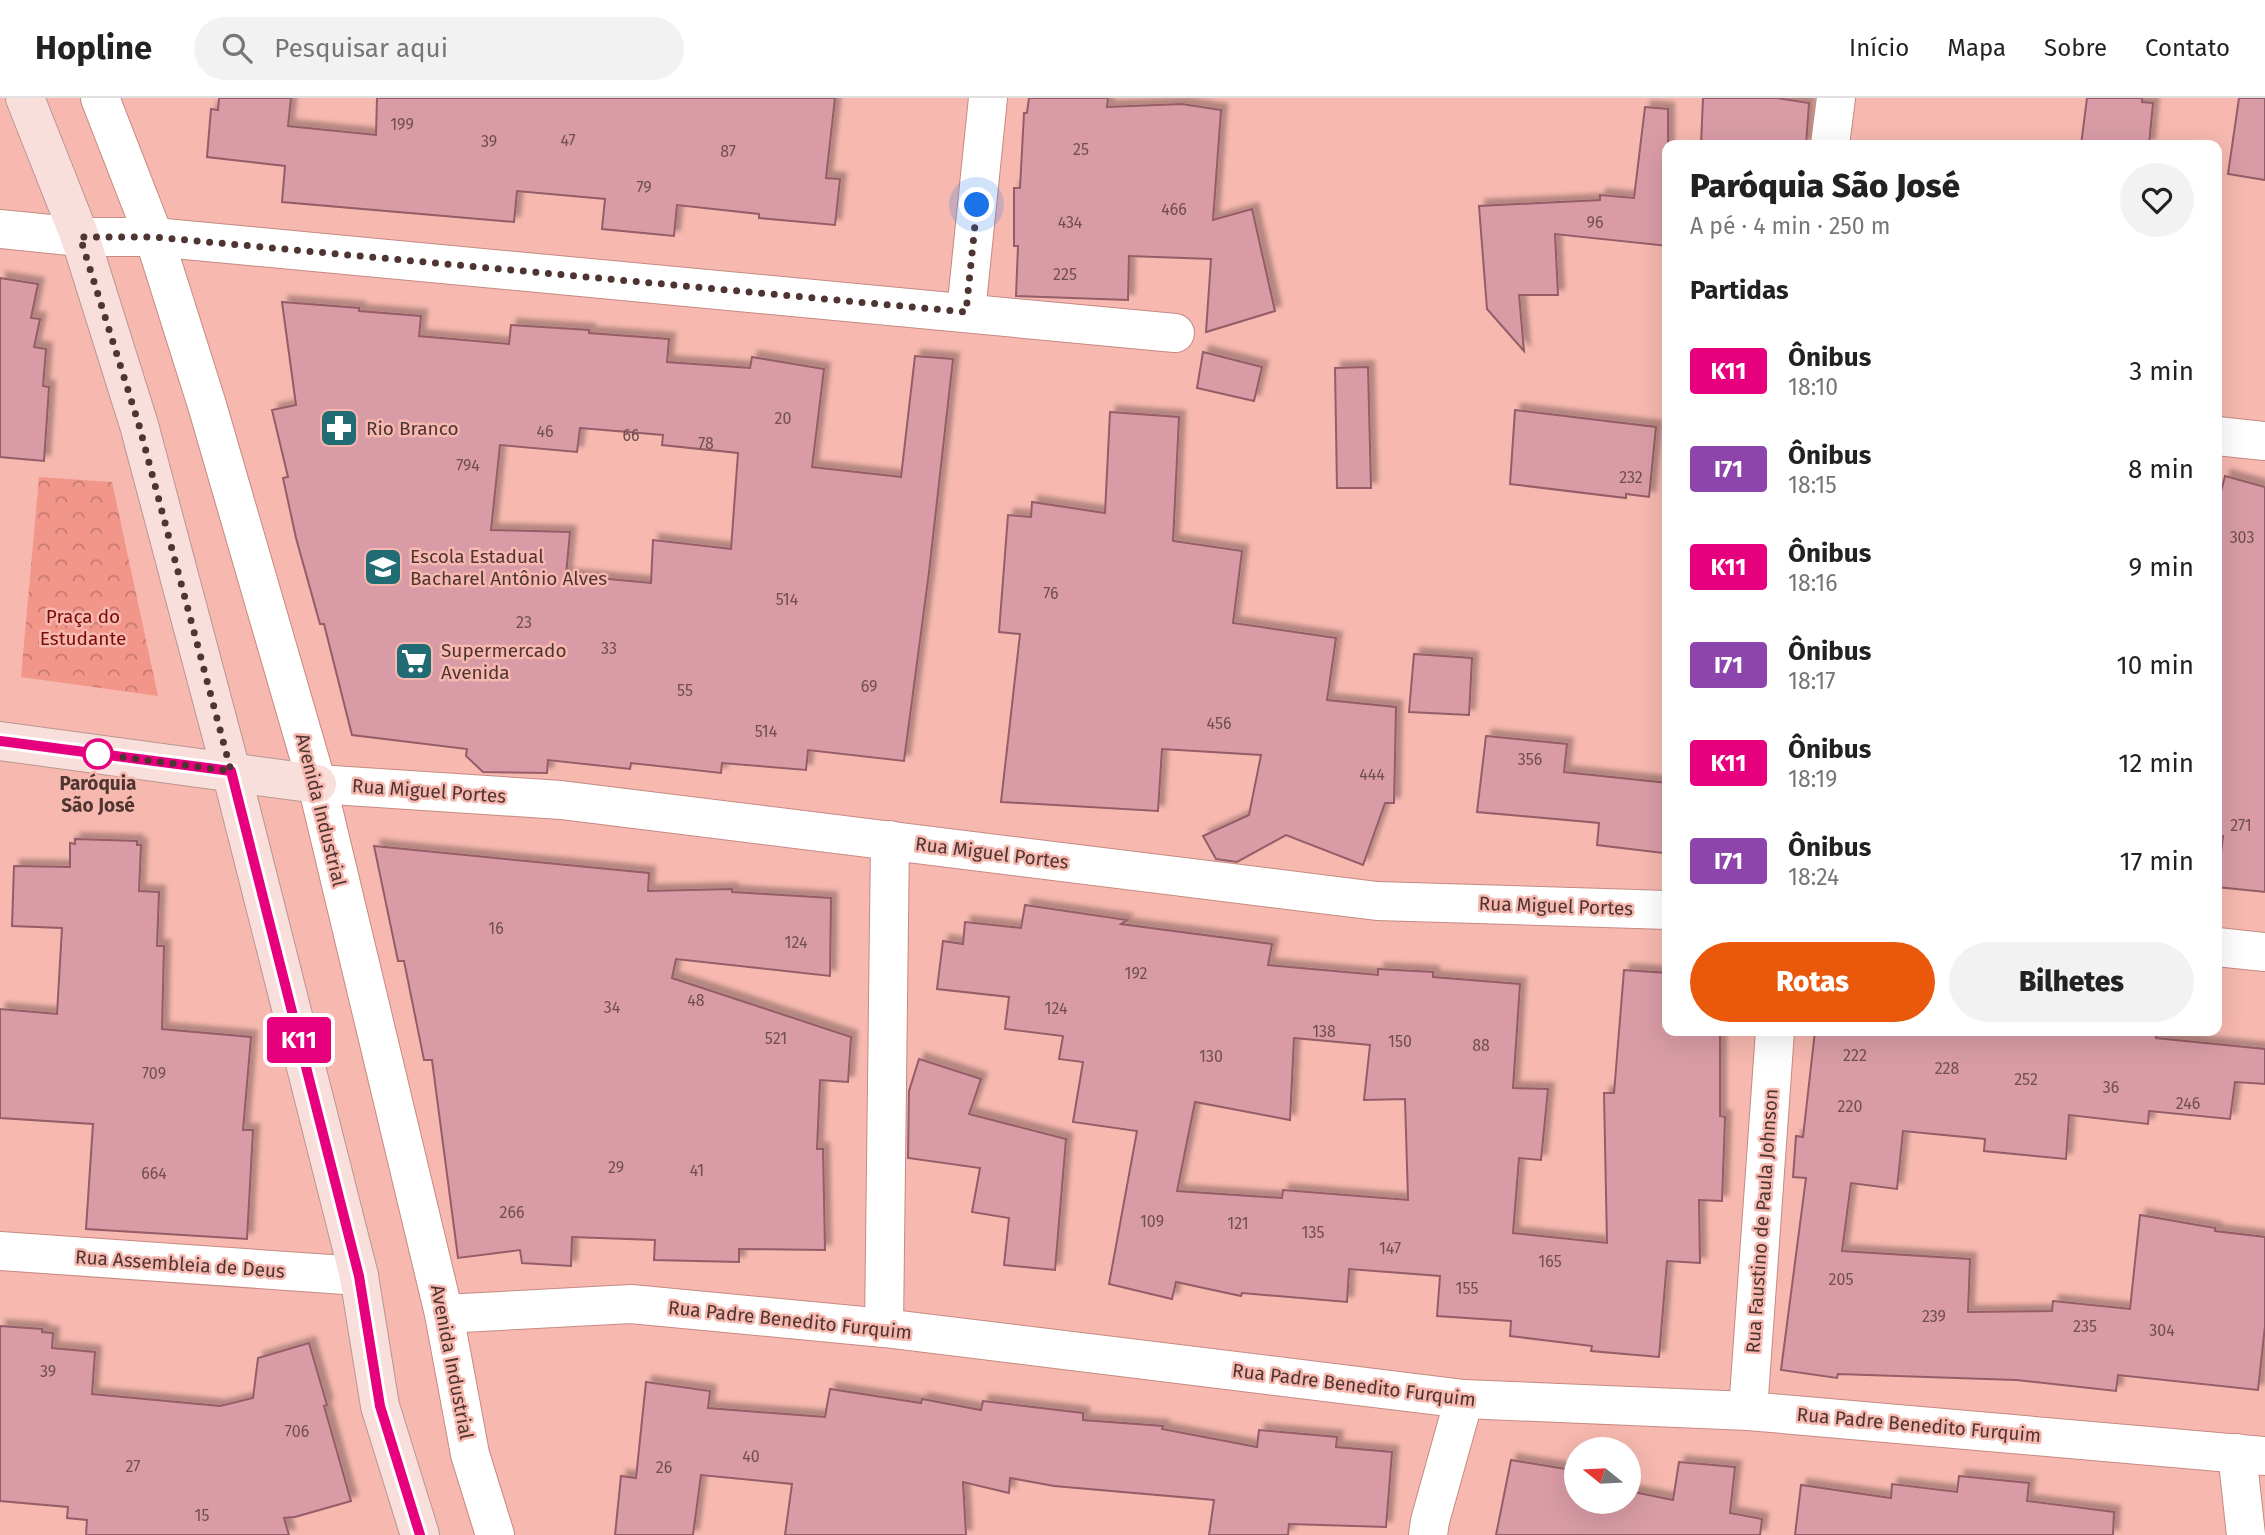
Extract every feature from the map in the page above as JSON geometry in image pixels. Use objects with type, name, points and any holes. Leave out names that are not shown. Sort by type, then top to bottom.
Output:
[{"type":"main road","points":[[25,98],[80,237],[139,425],[231,771],[359,1276],[380,1406],[420,1535]]},
{"type":"main road","points":[[0,741],[317,784]]},
{"type":"street","name":"Avenida Industrial","points":[[100,98],[154,237],[207,405],[317,784],[444,1314],[470,1454],[495,1535]]},
{"type":"street","points":[[966,312],[988,98]]},
{"type":"street","points":[[1831,140],[1836,98]]},
{"type":"street","points":[[0,229],[80,237],[154,237],[1175,333]]},
{"type":"street","points":[[2222,436],[2265,440]]},
{"type":"street","name":"Rua Miguel Portes","points":[[317,784],[561,800],[1377,901],[1662,910]]},
{"type":"street","points":[[884,1328],[890,840]]},
{"type":"street","points":[[2222,948],[2265,952]]},
{"type":"street","name":"Rua Faustino de Paula Johnson","points":[[1748,1411],[1774,1036]]},
{"type":"street","name":"Rua Assembleia de Deus","points":[[0,1251],[359,1276]]},
{"type":"street","name":"Rua Padre Benedito Furquim","points":[[444,1314],[631,1304],[884,1328],[1464,1399],[1748,1411],[2251,1454]]},
{"type":"street","points":[[1428,1535],[1464,1399]]},
{"type":"street","points":[[2246,1535],[2251,1454]]},
{"type":"green space","name":"Praça do Estudante","points":[[39,477],[112,482],[158,696],[21,677]]},
{"type":"building","points":[[219,98],[291,98],[288,126],[376,135],[377,98],[835,98],[826,178],[840,179],[835,225],[759,218],[759,214],[677,205],[674,236],[602,229],[605,199],[517,191],[514,222],[282,202],[285,166],[207,157],[211,109],[218,110]]},
{"type":"building","points":[[1029,98],[1108,98],[1107,107],[1182,104],[1221,110],[1213,220],[1252,209],[1275,311],[1206,332],[1211,259],[1129,256],[1128,300],[1016,296],[1018,246],[1014,246],[1014,188],[1020,188],[1024,113],[1027,113]]},
{"type":"building","points":[[1703,98],[1777,98],[1809,103],[1806,140],[1701,140]]},
{"type":"building","points":[[2087,98],[2142,98],[2142,102],[2153,103],[2149,140],[2082,140]]},
{"type":"building","points":[[2239,98],[2265,98],[2265,180],[2228,174]]},
{"type":"building","points":[[1645,107],[1668,109],[1668,140],[1662,140],[1662,245],[1555,234],[1558,295],[1519,295],[1524,351],[1487,309],[1479,206],[1600,200],[1600,195],[1634,198]]},
{"type":"building","points":[[0,278],[38,284],[31,318],[40,319],[34,347],[46,349],[43,386],[49,387],[44,461],[0,457]]},
{"type":"building","points":[[282,302],[421,316],[419,336],[509,344],[511,325],[669,339],[667,362],[750,368],[752,357],[824,369],[812,467],[901,477],[915,356],[953,359],[904,761],[808,750],[806,770],[722,763],[721,773],[631,763],[630,769],[548,760],[547,773],[483,772],[466,756],[467,749],[352,735],[324,624],[320,624],[296,538],[283,478],[288,477],[272,410],[296,405]],"holes":[[[580,428],[663,435],[662,445],[738,453],[731,549],[653,540],[651,583],[566,575],[570,532],[491,530],[500,445],[577,452]]]},
{"type":"building","points":[[1203,352],[1262,367],[1254,401],[1197,388]]},
{"type":"building","points":[[1368,367],[1371,488],[1337,488],[1335,368]]},
{"type":"building","points":[[1515,410],[1656,427],[1649,497],[1626,494],[1626,498],[1510,484]]},
{"type":"building","points":[[1110,412],[1179,417],[1173,541],[1242,551],[1233,623],[1336,638],[1327,700],[1396,707],[1394,803],[1385,803],[1363,865],[1286,835],[1237,862],[1216,859],[1203,836],[1249,815],[1261,755],[1162,749],[1158,811],[1001,802],[1020,634],[999,632],[1008,515],[1031,517],[1032,502],[1105,513]]},
{"type":"building","points":[[2225,476],[2265,487],[2265,892],[2222,888],[2222,488]]},
{"type":"building","points":[[1414,654],[1472,658],[1469,715],[1409,712]]},
{"type":"building","points":[[1486,736],[1567,744],[1564,772],[1662,782],[1662,853],[1597,845],[1599,823],[1477,812]]},
{"type":"building","points":[[75,839],[137,841],[137,845],[141,845],[139,891],[159,892],[157,946],[164,946],[162,1029],[251,1037],[243,1130],[253,1130],[247,1239],[86,1229],[93,1124],[0,1118],[0,1009],[57,1014],[62,928],[12,926],[14,866],[70,867],[70,843],[75,844]]},
{"type":"building","points":[[374,846],[649,873],[648,891],[732,889],[732,892],[831,898],[830,976],[676,959],[672,978],[851,1037],[848,1082],[820,1080],[817,1149],[823,1149],[825,1250],[739,1249],[739,1262],[654,1260],[655,1240],[572,1237],[571,1266],[522,1263],[520,1250],[458,1258],[432,1060],[424,1060],[404,961],[398,961]]},
{"type":"building","points":[[1025,905],[1127,920],[1121,924],[1272,944],[1268,965],[1378,975],[1378,969],[1433,972],[1433,977],[1520,984],[1513,1088],[1548,1089],[1541,1160],[1519,1158],[1513,1233],[1607,1243],[1604,1093],[1614,1093],[1624,970],[1662,973],[1662,1036],[1720,1036],[1720,1116],[1725,1117],[1722,1201],[1699,1200],[1700,1263],[1667,1261],[1659,1357],[1591,1351],[1592,1346],[1510,1336],[1511,1321],[1437,1316],[1440,1276],[1349,1269],[1347,1302],[1242,1293],[1241,1296],[1176,1282],[1172,1299],[1109,1284],[1137,1131],[1073,1122],[1083,1062],[1059,1059],[1063,1036],[1005,1029],[1009,997],[937,989],[943,941],[963,944],[965,922],[1021,928]],"holes":[[[1294,1038],[1370,1045],[1364,1100],[1405,1099],[1408,1200],[1283,1190],[1282,1198],[1177,1191],[1195,1102],[1290,1120]]]},
{"type":"building","points":[[1814,1036],[2156,1036],[2265,1049],[2265,1084],[2235,1082],[2230,1119],[2149,1111],[2148,1124],[2069,1115],[2066,1159],[1984,1151],[1985,1139],[1903,1131],[1897,1189],[1851,1183],[1842,1251],[1970,1259],[1968,1312],[2052,1311],[2053,1301],[2130,1309],[2140,1215],[2215,1228],[2215,1231],[2265,1237],[2265,1326],[2258,1390],[2118,1375],[2116,1391],[2016,1380],[1838,1374],[1837,1378],[1781,1370],[1806,1178],[1793,1177],[1796,1136],[1803,1137]]},
{"type":"building","points":[[919,1059],[981,1079],[969,1114],[1066,1139],[1055,1270],[1004,1265],[1009,1218],[972,1212],[980,1168],[908,1158],[909,1091]]},
{"type":"building","points":[[0,1326],[42,1329],[42,1332],[53,1333],[52,1348],[95,1352],[92,1394],[220,1406],[253,1398],[258,1358],[309,1343],[351,1501],[284,1518],[289,1535],[86,1535],[87,1520],[67,1518],[68,1507],[0,1501]]},
{"type":"building","points":[[646,1382],[710,1391],[708,1408],[825,1417],[830,1389],[921,1403],[922,1399],[981,1410],[983,1401],[1083,1413],[1083,1420],[1163,1426],[1162,1429],[1257,1447],[1259,1430],[1337,1437],[1336,1447],[1392,1452],[1386,1527],[1289,1524],[1288,1535],[1209,1535],[1214,1500],[1054,1486],[1010,1478],[1009,1493],[963,1482],[966,1535],[785,1535],[792,1484],[701,1475],[693,1535],[615,1535],[621,1476],[636,1478]]},
{"type":"building","points":[[1511,1460],[1564,1469],[1564,1514],[1642,1514],[1642,1494],[1673,1500],[1679,1462],[1735,1467],[1730,1513],[1762,1519],[1760,1535],[1496,1535]]},
{"type":"building","points":[[1959,1476],[2029,1483],[2027,1501],[2114,1512],[2113,1535],[1795,1535],[1801,1485],[1891,1498],[1892,1484],[1957,1492]]},
{"type":"bus line","name":"K11","points":[[0,741],[231,771],[359,1276],[380,1406],[420,1535]]},
{"type":"place","name":"Rio Branco","points":[[339,428]]},
{"type":"place","name":"Escola Estadual Bacharel Antônio Alves","points":[[383,567]]},
{"type":"place","name":"Supermercado Avenida","points":[[414,661]]},
{"type":"place","name":"Paróquia São José","points":[[98,754]]},
{"type":"route","points":[[98,754],[231,771],[139,425],[80,237],[154,237],[966,312],[977,205]]}]
